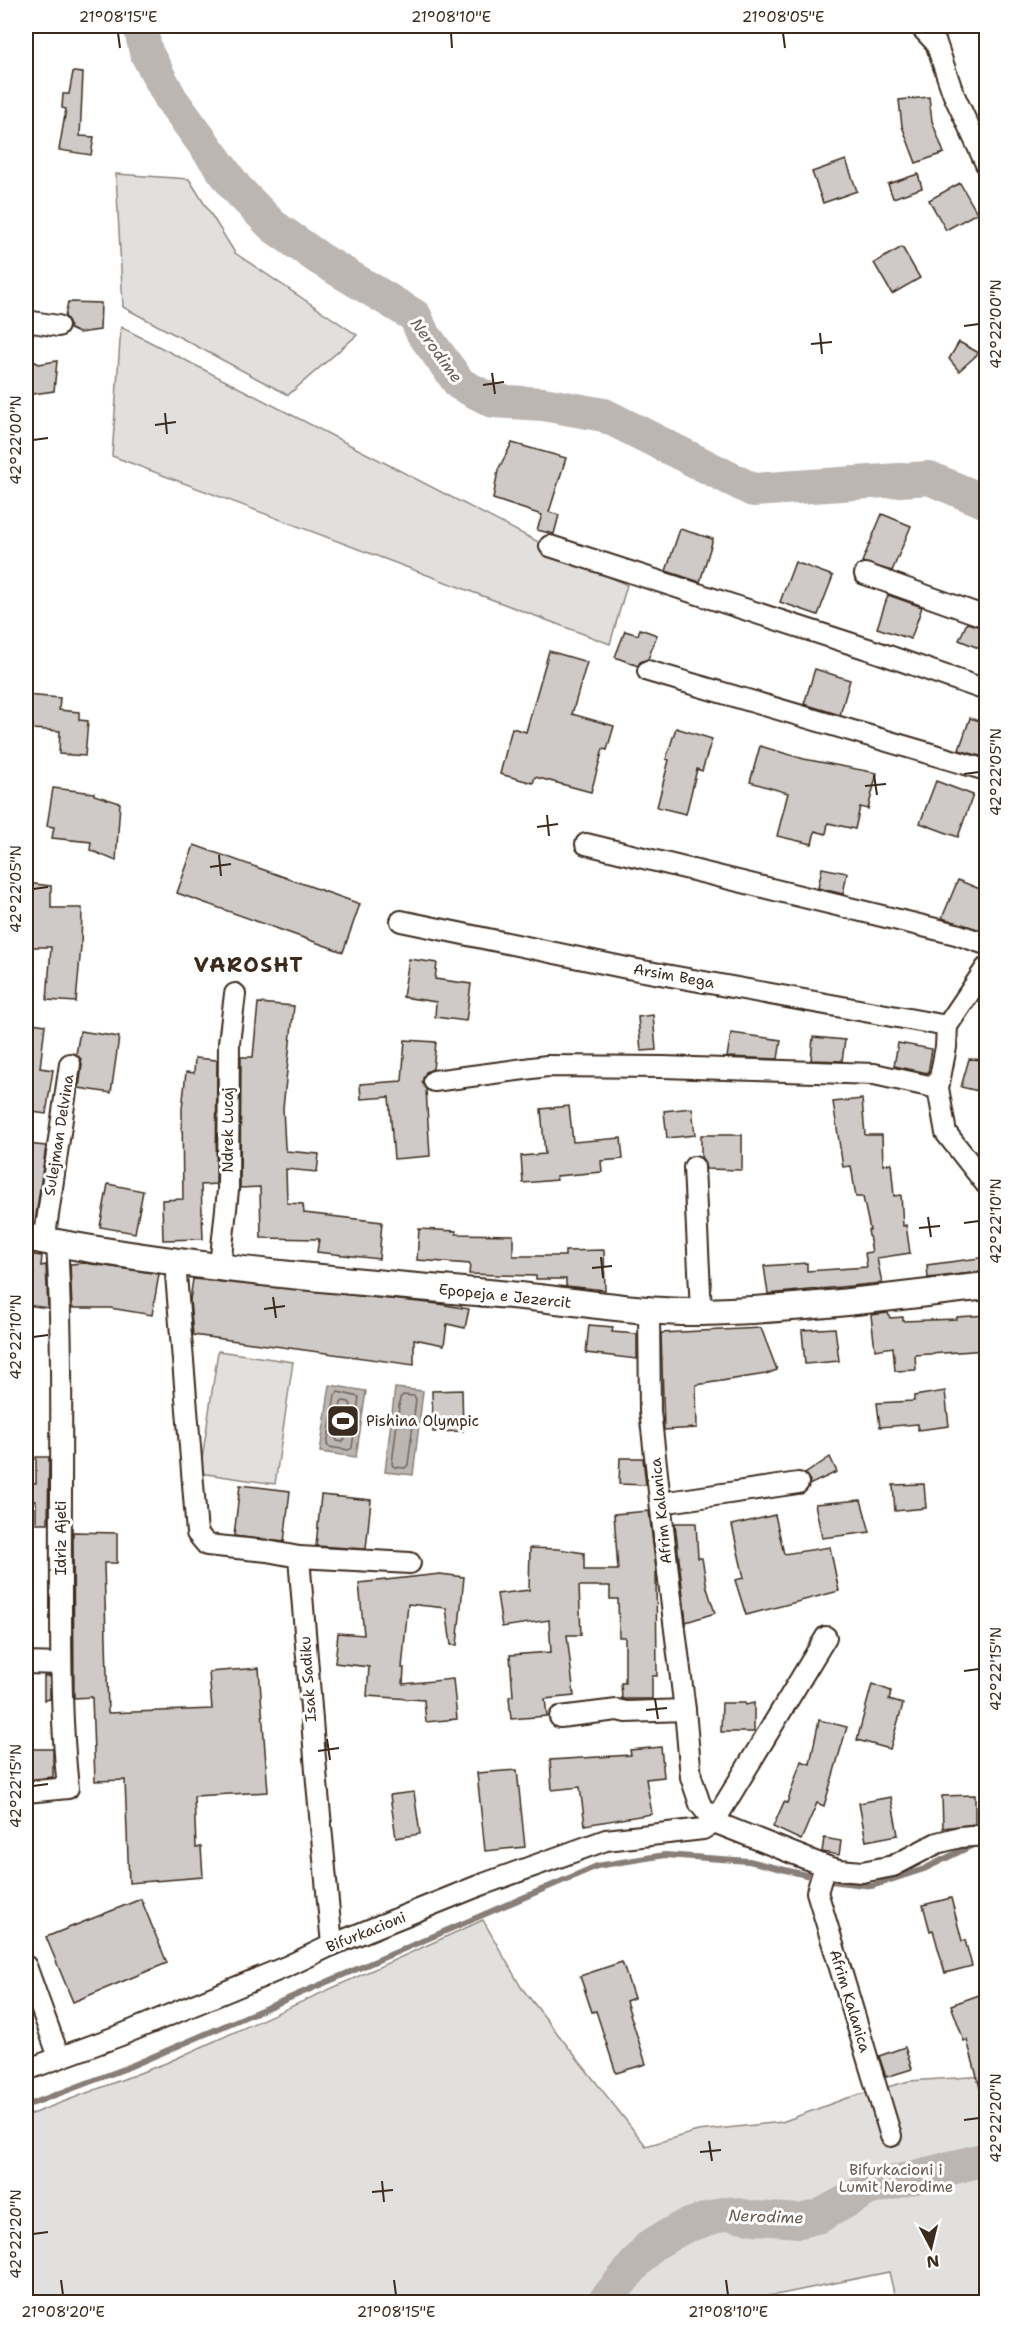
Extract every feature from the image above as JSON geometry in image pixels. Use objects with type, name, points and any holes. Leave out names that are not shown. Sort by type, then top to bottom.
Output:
[{"type":"main road","name":"Epopeja e Jezercit","points":[[42,1241],[175,1262],[506,1294],[649,1312],[701,1312],[834,1304],[987,1286]]},
{"type":"street","points":[[920,26],[936,43],[953,93],[980,134],[987,164]]},
{"type":"street","points":[[26,321],[58,326]]},
{"type":"street","points":[[550,546],[987,690]]},
{"type":"street","points":[[865,574],[987,617]]},
{"type":"street","points":[[648,671],[987,770]]},
{"type":"street","points":[[586,844],[956,934],[987,944]]},
{"type":"street","name":"Arsim Bega","points":[[401,921],[627,968],[947,1026]]},
{"type":"street","points":[[987,968],[947,1026],[946,1047],[938,1088],[946,1134],[987,1184]]},
{"type":"street","name":"Ndrek Lucaj","points":[[220,1266],[228,1190],[229,1043],[235,994]]},
{"type":"street","name":"Sulejman Delvina","points":[[42,1241],[70,1064]]},
{"type":"street","points":[[434,1081],[548,1066],[663,1067],[874,1074],[938,1088]]},
{"type":"street","points":[[966,1158],[987,1157]]},
{"type":"street","points":[[694,1167],[701,1312]]},
{"type":"street","name":"Idriz Ajeti","points":[[26,1792],[68,1788],[63,1742],[61,1664],[60,1333],[42,1241]]},
{"type":"street","points":[[175,1262],[197,1533],[207,1545],[267,1551],[299,1557],[410,1563]]},
{"type":"street","name":"Afrim Kalanica","points":[[649,1312],[650,1411],[691,1777],[700,1804],[714,1822]]},
{"type":"street","points":[[661,1503],[798,1483]]},
{"type":"street","name":"Isak Sadiku","points":[[299,1557],[316,1783],[332,1945]]},
{"type":"street","points":[[826,1637],[714,1822],[822,1877],[839,1870],[862,1872],[892,1866],[937,1844],[960,1837],[987,1835]]},
{"type":"street","points":[[26,1663],[61,1664]]},
{"type":"street","points":[[560,1717],[617,1710],[626,1712],[685,1710]]},
{"type":"street","name":"Bifurkacioni","points":[[26,2070],[152,2022],[478,1886],[606,1840],[703,1829],[714,1822]]},
{"type":"street","name":"Afrim Kalanica","points":[[822,1877],[891,2136]]},
{"type":"street","points":[[26,1966],[59,2057]]},
{"type":"green space","points":[[116,174],[189,179],[235,253],[357,335],[288,395],[123,307]]},
{"type":"green space","points":[[121,327],[550,548],[627,585],[610,644],[112,456]]},
{"type":"green space","points":[[218,1351],[293,1362],[275,1484],[200,1473]]},
{"type":"green space","name":"Bifurkacioni i Lumit Nerodime","points":[[483,1920],[521,1987],[646,2146],[698,2131],[782,2122],[844,2099],[909,2081],[986,2076],[986,2302],[896,2302],[889,2272],[781,2294],[725,2302],[26,2302],[26,2116],[166,2063]]},
{"type":"water","name":"Pishina Olympic","points":[[330,1385],[366,1391],[356,1457],[320,1452]]},
{"type":"water","points":[[395,1388],[423,1391],[413,1475],[385,1472]]},
{"type":"building","points":[[73,72],[83,73],[80,136],[94,137],[91,155],[59,150],[66,109],[62,108],[63,94],[69,94]]},
{"type":"building","points":[[929,97],[932,121],[944,153],[916,163],[902,126],[899,100]]},
{"type":"building","points":[[846,160],[857,191],[823,203],[812,172]]},
{"type":"building","points":[[918,174],[922,188],[893,198],[888,184]]},
{"type":"building","points":[[960,183],[977,213],[946,230],[929,200]]},
{"type":"building","points":[[902,247],[920,278],[892,294],[874,263]]},
{"type":"building","points":[[68,302],[101,303],[100,330],[79,333],[70,329],[65,316]]},
{"type":"building","points":[[959,342],[979,353],[959,371],[949,359]]},
{"type":"building","points":[[26,357],[39,364],[57,361],[54,391],[33,394],[26,388]]},
{"type":"building","points":[[512,443],[566,458],[549,512],[559,515],[554,534],[537,530],[542,515],[493,499],[498,470]]},
{"type":"building","points":[[882,514],[911,526],[892,571],[862,562]]},
{"type":"building","points":[[680,529],[713,539],[700,582],[666,571]]},
{"type":"building","points":[[795,562],[833,576],[818,615],[780,602]]},
{"type":"building","points":[[888,595],[922,607],[911,639],[877,628]]},
{"type":"building","points":[[967,623],[987,629],[987,638],[981,649],[959,640]]},
{"type":"building","points":[[640,629],[657,635],[648,659],[640,662],[638,666],[615,657],[625,631],[638,635]]},
{"type":"building","points":[[549,651],[587,662],[572,714],[614,726],[607,750],[603,749],[591,792],[535,777],[533,783],[500,774],[512,728],[526,732]]},
{"type":"building","points":[[815,669],[850,680],[840,715],[804,704]]},
{"type":"building","points":[[26,695],[60,698],[59,710],[79,712],[79,720],[88,721],[85,756],[59,754],[60,731],[32,729],[33,725],[26,724]]},
{"type":"building","points":[[970,718],[987,723],[987,758],[959,750]]},
{"type":"building","points":[[676,728],[712,739],[702,771],[697,769],[686,814],[657,807],[669,760],[666,759]]},
{"type":"building","points":[[760,746],[804,759],[877,773],[868,809],[860,807],[855,829],[828,823],[826,834],[815,831],[812,844],[777,836],[788,793],[750,782]]},
{"type":"building","points":[[936,781],[973,795],[958,837],[920,823]]},
{"type":"building","points":[[53,788],[94,793],[94,795],[120,803],[116,861],[90,850],[91,842],[52,838],[54,827],[47,826]]},
{"type":"building","points":[[194,845],[360,904],[343,952],[177,893]]},
{"type":"building","points":[[822,868],[847,873],[843,894],[818,888]]},
{"type":"building","points":[[958,880],[987,892],[987,925],[984,931],[942,918]]},
{"type":"building","points":[[26,883],[51,886],[51,908],[82,908],[76,1002],[47,1000],[51,947],[26,947]]},
{"type":"building","points":[[409,959],[437,963],[435,979],[471,984],[466,1021],[435,1017],[436,1002],[403,997]]},
{"type":"building","points":[[258,1003],[294,1006],[283,1108],[285,1147],[286,1151],[319,1154],[317,1172],[286,1169],[287,1203],[303,1204],[304,1213],[382,1222],[379,1259],[317,1252],[319,1239],[261,1238],[260,1187],[240,1188],[241,1057],[253,1057]]},
{"type":"building","points":[[653,1015],[656,1050],[641,1051],[638,1017]]},
{"type":"building","points":[[26,1022],[45,1025],[40,1068],[53,1070],[46,1114],[26,1111]]},
{"type":"building","points":[[80,1031],[119,1037],[111,1093],[79,1088],[82,1065],[81,1059],[76,1054]]},
{"type":"building","points":[[731,1033],[781,1040],[778,1059],[727,1057]]},
{"type":"building","points":[[813,1037],[845,1040],[842,1061],[811,1060]]},
{"type":"building","points":[[405,1040],[436,1042],[433,1069],[426,1072],[422,1082],[426,1089],[430,1156],[394,1159],[389,1097],[361,1099],[360,1084],[402,1081]]},
{"type":"building","points":[[898,1043],[932,1049],[928,1073],[894,1066]]},
{"type":"building","points":[[195,1058],[217,1060],[216,1184],[201,1185],[203,1239],[163,1240],[162,1200],[183,1199],[182,1109],[186,1072],[194,1073]]},
{"type":"building","points":[[969,1059],[987,1060],[987,1093],[961,1087]]},
{"type":"building","points":[[862,1099],[865,1135],[882,1135],[883,1165],[891,1163],[894,1196],[901,1195],[903,1226],[906,1225],[910,1253],[877,1258],[882,1283],[768,1294],[764,1266],[807,1263],[807,1271],[867,1267],[865,1253],[872,1252],[868,1230],[870,1230],[863,1197],[856,1197],[851,1166],[843,1167],[833,1102]]},
{"type":"building","points":[[569,1106],[573,1142],[621,1138],[623,1159],[601,1161],[602,1172],[556,1176],[557,1180],[523,1183],[521,1156],[545,1154],[541,1109]]},
{"type":"building","points":[[692,1108],[695,1135],[667,1138],[664,1111]]},
{"type":"building","points":[[701,1135],[742,1135],[742,1170],[706,1169],[701,1157]]},
{"type":"building","points":[[26,1144],[46,1146],[35,1223],[26,1222]]},
{"type":"building","points":[[108,1184],[143,1191],[135,1233],[100,1227]]},
{"type":"building","points":[[419,1229],[456,1231],[456,1234],[513,1235],[513,1256],[565,1256],[565,1251],[604,1250],[605,1290],[566,1286],[566,1279],[469,1274],[470,1264],[417,1260]]},
{"type":"building","points":[[26,1254],[42,1256],[41,1266],[46,1265],[48,1308],[26,1305]]},
{"type":"building","points":[[987,1257],[987,1271],[928,1278],[927,1265]]},
{"type":"building","points":[[85,1263],[159,1274],[152,1315],[110,1308],[72,1308],[70,1264]]},
{"type":"building","points":[[193,1279],[469,1309],[465,1328],[447,1324],[444,1345],[414,1339],[414,1365],[193,1335],[190,1300]]},
{"type":"building","points":[[888,1313],[890,1318],[903,1317],[903,1321],[957,1319],[957,1317],[987,1315],[987,1350],[915,1355],[916,1370],[895,1371],[893,1347],[875,1350],[871,1315]]},
{"type":"building","points":[[589,1325],[613,1327],[612,1332],[637,1334],[637,1359],[586,1353]]},
{"type":"building","points":[[761,1328],[777,1370],[766,1374],[696,1385],[697,1428],[664,1430],[661,1333]]},
{"type":"building","points":[[835,1328],[839,1361],[805,1364],[802,1330]]},
{"type":"building","points":[[462,1390],[463,1431],[433,1432],[432,1391]]},
{"type":"building","points":[[945,1391],[949,1426],[918,1430],[918,1424],[880,1427],[877,1403],[914,1401],[914,1396]]},
{"type":"building","points":[[36,1457],[49,1457],[48,1523],[36,1523],[36,1501],[26,1500],[26,1482],[36,1483]]},
{"type":"building","points":[[830,1457],[837,1472],[809,1485],[810,1481],[805,1474]]},
{"type":"building","points":[[620,1458],[643,1458],[646,1485],[619,1484]]},
{"type":"building","points":[[924,1484],[926,1508],[895,1511],[893,1485]]},
{"type":"building","points":[[240,1485],[290,1491],[284,1542],[234,1536]]},
{"type":"building","points":[[321,1495],[371,1500],[366,1549],[316,1546]]},
{"type":"building","points":[[861,1500],[870,1532],[822,1538],[815,1504]]},
{"type":"building","points":[[649,1511],[656,1569],[657,1676],[652,1676],[652,1699],[622,1699],[621,1683],[625,1683],[625,1637],[619,1637],[618,1599],[610,1599],[610,1586],[579,1586],[581,1635],[567,1635],[574,1696],[545,1699],[547,1716],[511,1719],[509,1697],[513,1696],[510,1655],[551,1652],[549,1620],[502,1627],[497,1594],[529,1590],[530,1548],[584,1553],[584,1570],[618,1570],[614,1514]]},
{"type":"building","points":[[775,1515],[784,1554],[830,1547],[839,1591],[746,1615],[735,1580],[744,1578],[732,1525]]},
{"type":"building","points":[[675,1523],[696,1523],[698,1558],[702,1558],[707,1588],[715,1613],[686,1622]]},
{"type":"building","points":[[73,1532],[117,1533],[117,1563],[104,1563],[108,1713],[212,1709],[209,1672],[259,1668],[268,1792],[194,1796],[196,1848],[201,1847],[203,1877],[129,1883],[125,1780],[95,1781],[92,1697],[74,1698]]},
{"type":"building","points":[[440,1574],[464,1577],[457,1645],[451,1645],[446,1608],[408,1604],[402,1668],[404,1668],[403,1684],[453,1679],[457,1719],[426,1722],[424,1700],[367,1696],[369,1667],[335,1663],[338,1633],[364,1635],[359,1583]]},
{"type":"building","points":[[44,1676],[50,1676],[50,1699],[44,1700]]},
{"type":"building","points":[[872,1684],[891,1691],[889,1700],[903,1704],[890,1749],[857,1740]]},
{"type":"building","points":[[722,1703],[745,1703],[746,1705],[754,1703],[754,1732],[721,1732]]},
{"type":"building","points":[[819,1720],[847,1727],[824,1806],[817,1803],[801,1840],[773,1827],[784,1802],[787,1803],[801,1761],[810,1764]]},
{"type":"building","points":[[661,1747],[664,1777],[646,1779],[652,1814],[585,1825],[580,1787],[552,1790],[550,1760],[631,1755],[630,1750]]},
{"type":"building","points":[[26,1749],[53,1749],[53,1777],[26,1780]]},
{"type":"building","points":[[517,1770],[525,1847],[485,1851],[477,1773]]},
{"type":"building","points":[[414,1792],[420,1834],[396,1838],[390,1795]]},
{"type":"building","points":[[975,1795],[975,1824],[943,1828],[942,1796]]},
{"type":"building","points":[[891,1797],[898,1835],[866,1841],[859,1803]]},
{"type":"building","points":[[824,1838],[841,1841],[839,1855],[822,1852]]},
{"type":"building","points":[[951,1898],[962,1941],[965,1940],[972,1966],[945,1973],[933,1930],[930,1931],[923,1905]]},
{"type":"building","points":[[141,1899],[167,1963],[73,2002],[46,1937]]},
{"type":"building","points":[[622,1962],[634,1998],[626,2001],[646,2064],[616,2073],[596,2011],[592,2012],[580,1976]]},
{"type":"building","points":[[982,1994],[987,2007],[987,2095],[982,2095],[967,2040],[964,2041],[951,2005]]},
{"type":"building","points":[[905,2047],[912,2069],[886,2077],[879,2056]]},
{"type":"waterway","name":"Nerodime","points":[[140,26],[146,52],[171,99],[236,188],[273,226],[320,259],[415,316],[422,332],[460,384],[493,401],[543,404],[604,415],[753,490],[929,478],[986,502]]},
{"type":"waterway","points":[[26,2106],[124,2069],[597,1866],[665,1855],[749,1861],[830,1881],[872,1886],[924,1869],[975,1844],[986,1846]]},
{"type":"waterway","name":"Nerodime","points":[[604,2302],[650,2246],[683,2227],[726,2213],[755,2218],[800,2221],[820,2216],[868,2189],[986,2159]]},
{"type":"place","name":"Pishina Olympic","points":[[343,1421]]},
{"type":"district","name":"VAROSHT","points":[[249,965]]}]
